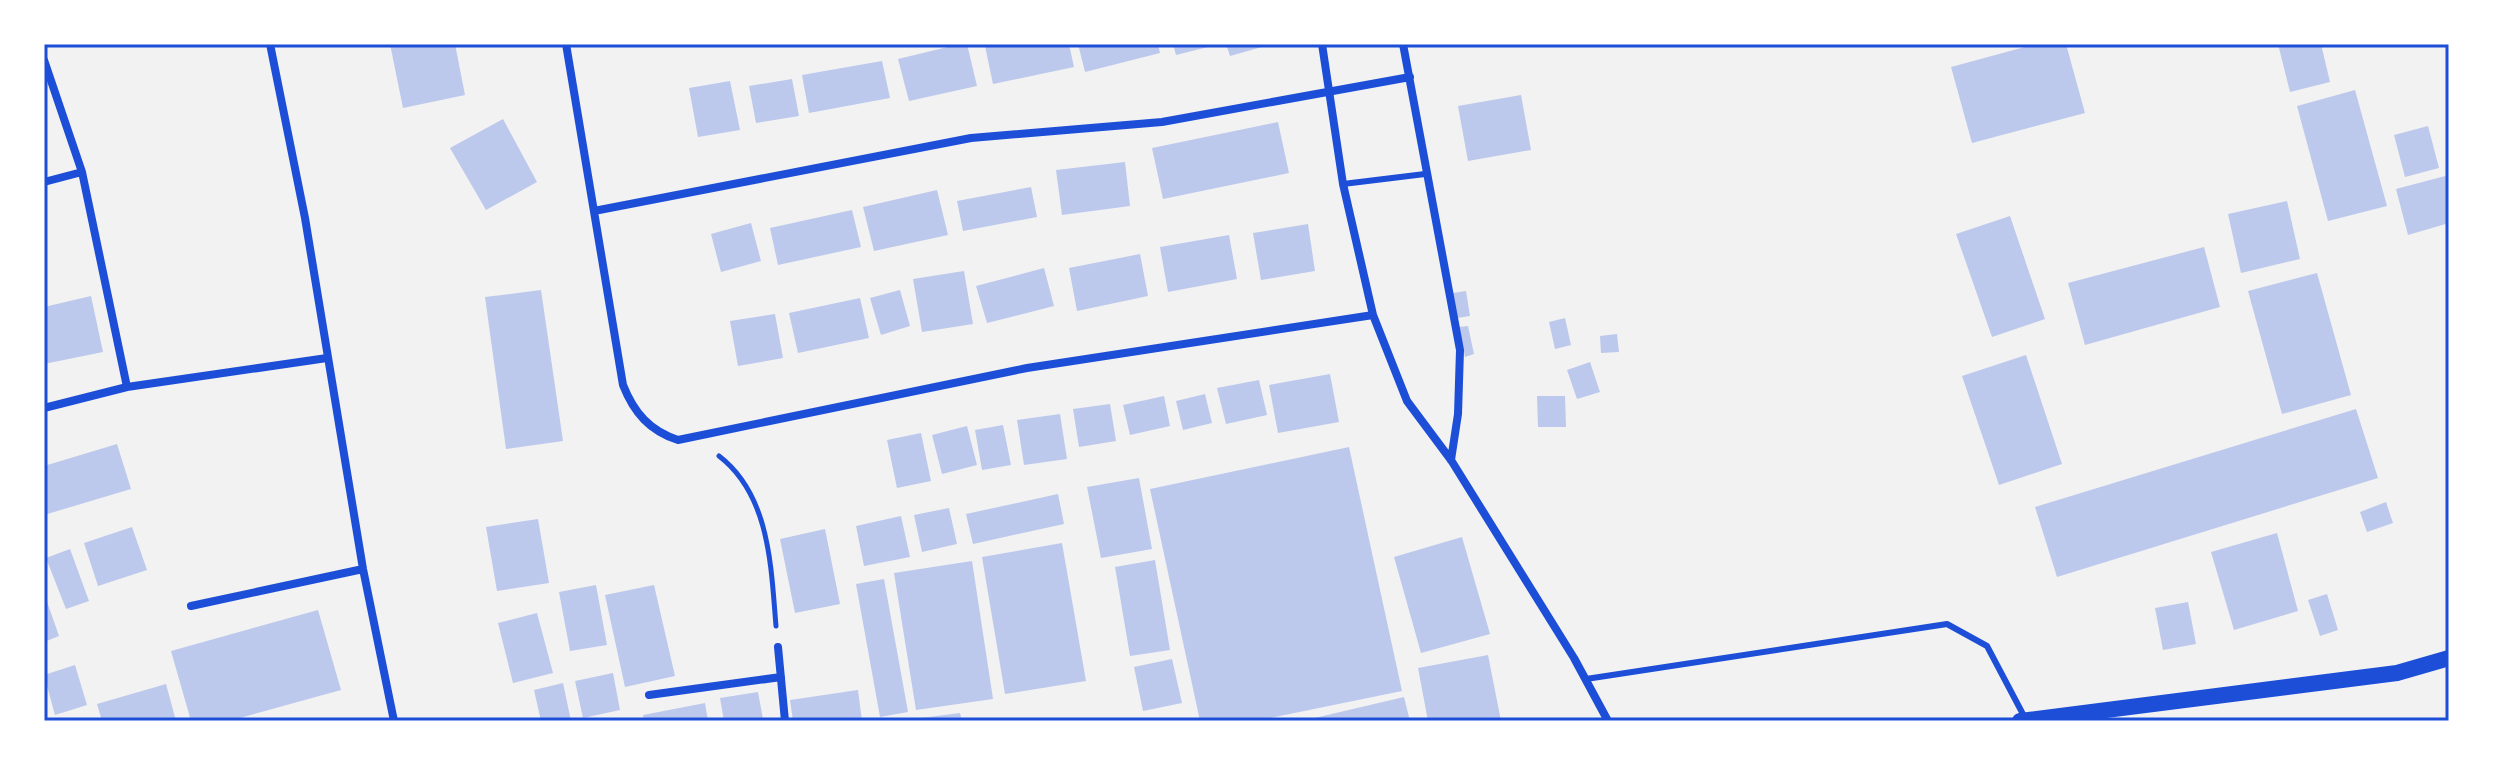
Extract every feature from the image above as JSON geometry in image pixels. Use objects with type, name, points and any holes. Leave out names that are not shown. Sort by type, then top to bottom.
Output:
[{"type":"main road","points":[[2020,721],[2107,716],[2397,673],[2449,658]]},
{"type":"street","points":[[270,44],[305,218],[363,569],[394,721]]},
{"type":"street","points":[[566,44],[623,385],[630,403],[660,434],[678,440],[1027,368],[1373,315]]},
{"type":"street","points":[[1322,44],[1343,184],[1373,315],[1407,401],[1451,460],[1586,679],[1608,721]]},
{"type":"street","points":[[1403,44],[1460,350],[1458,414],[1451,460]]},
{"type":"street","points":[[44,60],[82,172],[127,387]]},
{"type":"street","points":[[594,211],[971,138],[1162,122],[1410,77]]},
{"type":"street","points":[[44,182],[82,172]]},
{"type":"street","points":[[44,408],[127,387],[327,358]]},
{"type":"street","points":[[191,606],[363,569]]},
{"type":"street","points":[[778,647],[785,721]]},
{"type":"street","points":[[649,695],[781,677]]},
{"type":"lane","points":[[1343,184],[1425,174]]},
{"type":"lane","points":[[1586,679],[1947,624],[1987,646],[2026,720]]},
{"type":"path","points":[[678,440],[715,454],[736,469],[749,494],[767,536],[778,647]]},
{"type":"building","points":[[390,44],[455,44],[465,95],[403,108]]},
{"type":"building","points":[[967,44],[977,86],[909,101],[898,59]]},
{"type":"building","points":[[1069,44],[1074,67],[993,84],[985,46]]},
{"type":"building","points":[[1078,44],[1158,44],[1160,53],[1085,72]]},
{"type":"building","points":[[1173,44],[1216,44],[1216,45],[1176,55]]},
{"type":"building","points":[[1226,44],[1269,44],[1269,45],[1230,56]]},
{"type":"building","points":[[2036,44],[2066,44],[2085,113],[1972,143],[1951,67]]},
{"type":"building","points":[[2278,44],[2321,44],[2330,82],[2290,92]]},
{"type":"building","points":[[882,61],[890,98],[809,113],[802,75]]},
{"type":"building","points":[[792,79],[799,116],[756,123],[749,86]]},
{"type":"building","points":[[730,81],[740,130],[698,137],[689,88]]},
{"type":"building","points":[[2355,90],[2387,206],[2328,221],[2297,106]]},
{"type":"building","points":[[1521,95],[1531,150],[1468,161],[1458,106]]},
{"type":"building","points":[[503,119],[537,182],[486,210],[450,148]]},
{"type":"building","points":[[1278,122],[1289,173],[1163,199],[1152,148]]},
{"type":"building","points":[[2428,126],[2439,168],[2405,177],[2394,135]]},
{"type":"building","points":[[1125,162],[1130,206],[1062,215],[1056,170]]},
{"type":"building","points":[[2449,175],[2449,223],[2408,235],[2396,189]]},
{"type":"building","points":[[1031,187],[1037,217],[963,231],[957,201]]},
{"type":"building","points":[[937,190],[948,235],[874,251],[863,207]]},
{"type":"building","points":[[2287,201],[2300,259],[2241,273],[2228,214]]},
{"type":"building","points":[[852,210],[861,247],[778,265],[770,228]]},
{"type":"building","points":[[2010,216],[2045,319],[1992,337],[1956,234]]},
{"type":"building","points":[[751,223],[761,261],[721,272],[711,234]]},
{"type":"building","points":[[1308,224],[1315,271],[1261,280],[1253,233]]},
{"type":"building","points":[[1229,235],[1237,279],[1168,292],[1160,247]]},
{"type":"building","points":[[2204,247],[2220,307],[2085,345],[2068,283]]},
{"type":"building","points":[[1140,254],[1148,296],[1077,311],[1069,268]]},
{"type":"building","points":[[1044,268],[1054,306],[987,323],[976,286]]},
{"type":"building","points":[[964,271],[973,324],[922,332],[913,279]]},
{"type":"building","points":[[2317,273],[2351,395],[2282,414],[2248,291]]},
{"type":"building","points":[[541,290],[563,441],[506,449],[485,297]]},
{"type":"building","points":[[900,290],[910,326],[881,335],[870,298]]},
{"type":"building","points":[[1466,291],[1470,316],[1457,318],[1453,293]]},
{"type":"building","points":[[91,296],[103,352],[44,364],[44,307]]},
{"type":"building","points":[[860,298],[869,338],[798,353],[789,313]]},
{"type":"building","points":[[775,314],[783,358],[738,366],[730,321]]},
{"type":"building","points":[[1565,318],[1571,345],[1555,349],[1549,322]]},
{"type":"building","points":[[1468,326],[1474,354],[1465,357],[1459,327]]},
{"type":"building","points":[[1617,334],[1619,352],[1601,353],[1600,336]]},
{"type":"building","points":[[2026,355],[2062,464],[1999,485],[1962,376]]},
{"type":"building","points":[[1590,362],[1600,392],[1577,399],[1567,370]]},
{"type":"building","points":[[1330,374],[1339,422],[1278,433],[1269,385]]},
{"type":"building","points":[[1259,380],[1267,415],[1226,424],[1217,388]]},
{"type":"building","points":[[1205,394],[1212,423],[1183,430],[1176,401]]},
{"type":"building","points":[[1164,396],[1170,426],[1130,435],[1123,405]]},
{"type":"building","points":[[1537,396],[1565,396],[1566,427],[1538,427]]},
{"type":"building","points":[[1110,404],[1116,441],[1079,447],[1073,409]]},
{"type":"building","points":[[2356,409],[2378,478],[2057,577],[2035,507]]},
{"type":"building","points":[[1060,414],[1067,459],[1024,465],[1017,420]]},
{"type":"building","points":[[1003,425],[1011,465],[982,470],[975,430]]},
{"type":"building","points":[[967,426],[977,465],[942,474],[932,435]]},
{"type":"building","points":[[921,433],[931,481],[897,488],[887,440]]},
{"type":"building","points":[[117,444],[131,489],[44,515],[44,466]]},
{"type":"building","points":[[1349,447],[1402,691],[1256,721],[1200,721],[1150,489]]},
{"type":"building","points":[[1139,478],[1152,549],[1101,558],[1087,487]]},
{"type":"building","points":[[1058,494],[1064,524],[973,544],[966,514]]},
{"type":"building","points":[[2386,502],[2393,523],[2367,532],[2360,512]]},
{"type":"building","points":[[949,508],[957,544],[922,552],[914,515]]},
{"type":"building","points":[[901,516],[910,557],[864,566],[856,526]]},
{"type":"building","points":[[538,519],[549,583],[497,591],[486,527]]},
{"type":"building","points":[[132,527],[147,570],[98,586],[84,543]]},
{"type":"building","points":[[825,529],[840,604],[795,613],[780,539]]},
{"type":"building","points":[[2277,533],[2298,611],[2234,630],[2211,552]]},
{"type":"building","points":[[1462,537],[1490,634],[1421,653],[1394,557]]},
{"type":"building","points":[[1062,543],[1086,681],[1005,694],[982,557]]},
{"type":"building","points":[[70,549],[89,601],[66,609],[46,558]]},
{"type":"building","points":[[1155,560],[1170,650],[1130,656],[1115,567]]},
{"type":"building","points":[[972,561],[993,699],[916,710],[894,573]]},
{"type":"building","points":[[884,579],[908,712],[880,717],[856,584]]},
{"type":"building","points":[[596,585],[607,645],[570,651],[559,592]]},
{"type":"building","points":[[654,585],[675,676],[625,687],[605,595]]},
{"type":"building","points":[[44,593],[59,636],[44,642]]},
{"type":"building","points":[[2327,594],[2338,630],[2320,636],[2308,600]]},
{"type":"building","points":[[2188,602],[2196,644],[2163,650],[2155,608]]},
{"type":"building","points":[[318,610],[341,690],[229,721],[191,721],[171,651]]},
{"type":"building","points":[[537,613],[553,673],[513,683],[498,623]]},
{"type":"building","points":[[1488,655],[1501,721],[1428,721],[1418,668]]},
{"type":"building","points":[[1172,659],[1182,703],[1143,711],[1134,667]]},
{"type":"building","points":[[75,665],[87,705],[55,715],[44,675]]},
{"type":"building","points":[[613,673],[620,710],[583,718],[575,681]]},
{"type":"building","points":[[563,683],[571,721],[541,721],[534,690]]},
{"type":"building","points":[[166,684],[176,721],[102,721],[97,704]]},
{"type":"building","points":[[858,690],[862,721],[793,721],[790,700]]},
{"type":"building","points":[[758,692],[763,719],[724,721],[720,698]]},
{"type":"building","points":[[1404,697],[1410,721],[1306,721],[1306,720]]},
{"type":"building","points":[[705,703],[708,721],[644,721],[643,715]]},
{"type":"building","points":[[960,713],[962,721],[913,721],[913,719]]}]
